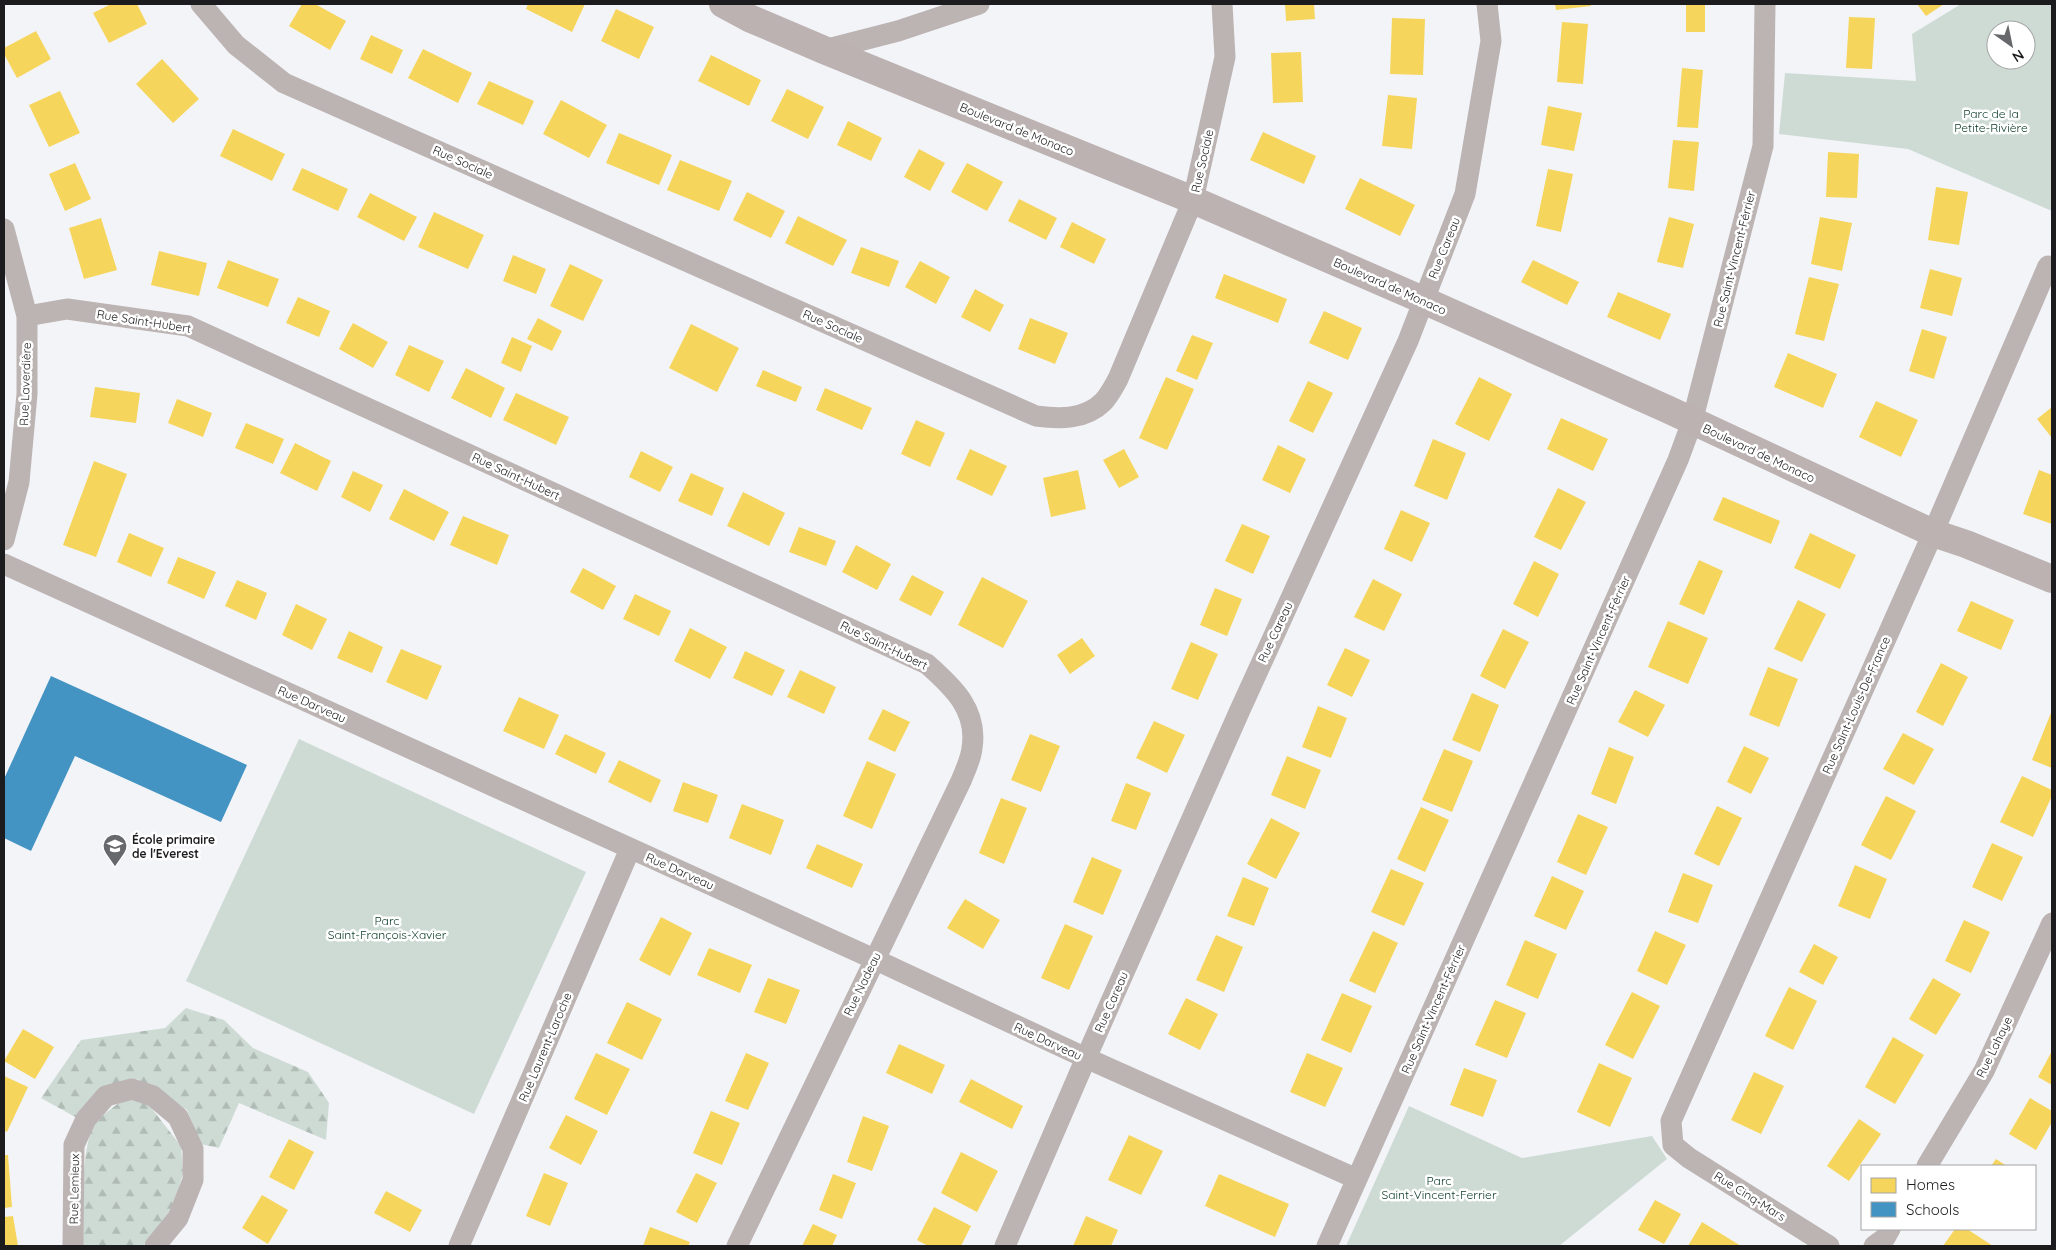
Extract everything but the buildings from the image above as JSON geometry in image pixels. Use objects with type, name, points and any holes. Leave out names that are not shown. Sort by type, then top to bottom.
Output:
[{"type":"street","name":"Rue Sociale","points":[[201,4],[236,45],[284,82],[1036,416],[1063,419],[1082,414],[1103,402],[1118,379],[1193,200],[1225,57],[1222,4]]},
{"type":"street","name":"Boulevard de Monaco","points":[[724,4],[749,18],[824,50],[1193,200],[1423,300],[1933,533],[1966,544],[2052,579]]},
{"type":"street","points":[[824,50],[898,31],[979,4]]},
{"type":"street","name":"Rue Careau","points":[[1005,1246],[1236,719],[1408,342],[1465,194],[1491,41],[1488,4]]},
{"type":"street","name":"Rue Saint-Vincent-Férrier","points":[[1327,1246],[1678,460],[1692,422],[1762,146],[1765,4]]},
{"type":"street","name":"Rue Laverdière","points":[[4,229],[27,316],[27,394],[19,482],[4,540]]},
{"type":"street","name":"Rue Saint-Louis-De-France","points":[[1673,1145],[1671,1121],[1933,533],[2048,266]]},
{"type":"street","name":"Rue Saint-Hubert","points":[[27,316],[67,309],[188,326],[927,664],[954,689],[971,719]]},
{"type":"street","name":"Rue Darveau","points":[[4,564],[874,959],[1086,1058],[1356,1179]]},
{"type":"street","name":"Rue Nadeau","points":[[737,1246],[874,959],[962,781],[972,748],[971,719]]},
{"type":"street","name":"Rue Laurent-Laroche","points":[[459,1246],[630,849]]},
{"type":"street","name":"Rue Lahaye","points":[[1928,1165],[1984,1072],[2052,923]]},
{"type":"street","name":"Rue Lemieux","points":[[73,1246],[74,1145],[86,1119],[106,1096],[132,1090],[153,1096],[178,1117],[193,1149],[193,1180],[178,1218],[155,1246]]},
{"type":"street","name":"Rue Cinq-Mars","points":[[1673,1145],[1689,1158],[1829,1246]]},
{"type":"street","points":[[1874,1246],[1885,1238],[1889,1230]]},
{"type":"green space","name":"Parc de la Petite-Rivière","points":[[1961,4],[2052,4],[2052,211],[1908,149],[1779,134],[1785,73],[1916,81],[1912,34]]},
{"type":"green space","name":"Parc Saint-François-Xavier","points":[[299,739],[586,872],[474,1114],[186,981]]},
{"type":"green space","points":[[186,1008],[224,1020],[253,1048],[308,1072],[329,1103],[326,1140],[239,1103],[219,1148],[200,1144],[187,1110],[137,1079],[122,1082],[77,1118],[41,1098],[81,1040],[165,1028]]},
{"type":"green space","points":[[126,1098],[149,1105],[181,1146],[183,1173],[173,1210],[143,1246],[83,1246],[85,1166],[90,1136],[94,1126],[101,1118]]},
{"type":"green space","name":"Parc Saint-Vincent-Ferrier","points":[[1409,1106],[1522,1158],[1652,1136],[1667,1159],[1559,1246],[1346,1246]]},
{"type":"place","name":"École primaire de l'Everest","points":[[115,867]]}]
